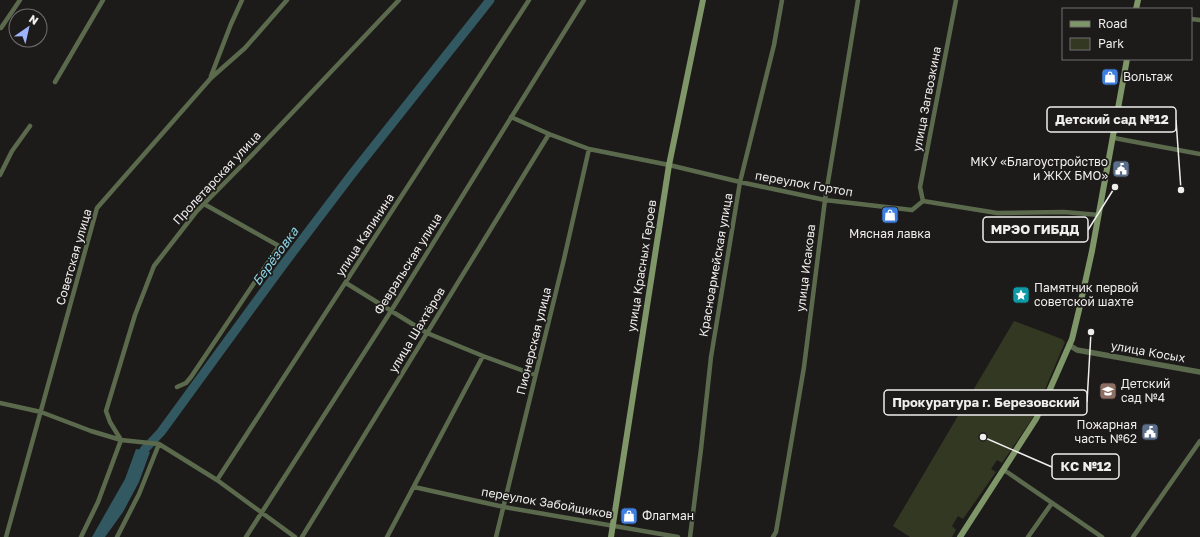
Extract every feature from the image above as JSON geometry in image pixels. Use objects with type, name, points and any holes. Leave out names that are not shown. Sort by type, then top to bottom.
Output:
[{"type":"main road","name":"улица Красных Героев","points":[[610,537],[669,165],[703,0]]},
{"type":"main road","points":[[960,537],[1031,428],[1043,405],[1069,345],[1079,310],[1099,215],[1127,60]]},
{"type":"street","points":[[0,28],[20,0]]},
{"type":"street","points":[[55,82],[103,0]]},
{"type":"street","points":[[210,78],[242,0]]},
{"type":"street","name":"Советская улица","points":[[6,537],[97,208],[210,78],[245,48],[287,0]]},
{"type":"street","name":"Пролетарская улица","points":[[121,440],[110,422],[106,411],[135,315],[154,266],[196,212],[256,152],[399,0]]},
{"type":"street","name":"улица Калинина","points":[[217,480],[529,0]]},
{"type":"street","name":"Февральская улица","points":[[246,537],[391,311],[584,0]]},
{"type":"street","name":"Красноармейская улица","points":[[690,537],[701,449],[710,357],[740,182],[774,45],[782,0]]},
{"type":"street","name":"улица Исакова","points":[[772,537],[776,532],[804,367],[825,200],[858,0]]},
{"type":"street","name":"улица Загвозкина","points":[[923,201],[920,187],[956,0]]},
{"type":"street","name":"переулок Гортоп","points":[[512,117],[549,134],[590,149],[825,200],[912,210],[923,201]]},
{"type":"street","points":[[0,175],[12,151],[30,126]]},
{"type":"street","name":"улица Шахтёров","points":[[302,537],[549,134]]},
{"type":"street","points":[[1114,138],[1200,154]]},
{"type":"street","name":"Пионерская улица","points":[[496,537],[590,149]]},
{"type":"street","points":[[923,201],[997,213],[1064,212],[1099,215]]},
{"type":"street","points":[[177,387],[186,383],[191,377],[280,246],[204,204]]},
{"type":"street","points":[[346,283],[427,333],[483,356],[536,375]]},
{"type":"street","name":"улица Косых","points":[[1069,345],[1077,350],[1200,372]]},
{"type":"street","points":[[387,537],[483,356]]},
{"type":"street","points":[[0,403],[41,412],[91,431],[121,440],[159,444],[217,480],[295,537]]},
{"type":"street","points":[[81,537],[98,502],[121,440]]},
{"type":"street","points":[[1132,537],[1200,441]]},
{"type":"street","points":[[117,537],[139,494],[159,444]]},
{"type":"street","points":[[1004,470],[1102,537]]},
{"type":"street","name":"переулок Забойщиков","points":[[414,487],[504,507],[678,537]]},
{"type":"street","points":[[1028,537],[1052,503]]},
{"type":"green space","points":[[1014,321],[1062,339],[1065,342],[1041,399],[1035,396],[1029,408],[1036,413],[1002,463],[997,460],[991,469],[996,472],[963,519],[958,516],[952,526],[956,530],[952,537],[910,537],[893,526]]},
{"type":"water","points":[[136,449],[150,452],[139,482],[123,512],[105,537],[92,537],[125,479]]},
{"type":"waterway","name":"Берёзовка","points":[[140,461],[144,450],[161,432],[283,265],[352,174],[490,0]]},
{"type":"place","name":"Вольтаж","points":[[1110,77]]},
{"type":"place","name":"МКУ «Благоустройство и ЖКХ БМО»","points":[[1121,169]]},
{"type":"place","name":"МРЭО ГИБДД","points":[[1115,187]]},
{"type":"place","name":"Детский сад №12","points":[[1181,190]]},
{"type":"place","name":"Мясная лавка","points":[[890,215]]},
{"type":"place","name":"Памятник первой советской шахте","points":[[1021,295]]},
{"type":"place","name":"Прокуратура г. Березовский","points":[[1091,332]]},
{"type":"place","name":"Детский сад №4","points":[[1108,391]]},
{"type":"place","name":"Пожарная часть №62","points":[[1150,432]]},
{"type":"place","name":"КС №12","points":[[983,437]]},
{"type":"place","name":"Флагман","points":[[629,516]]}]
